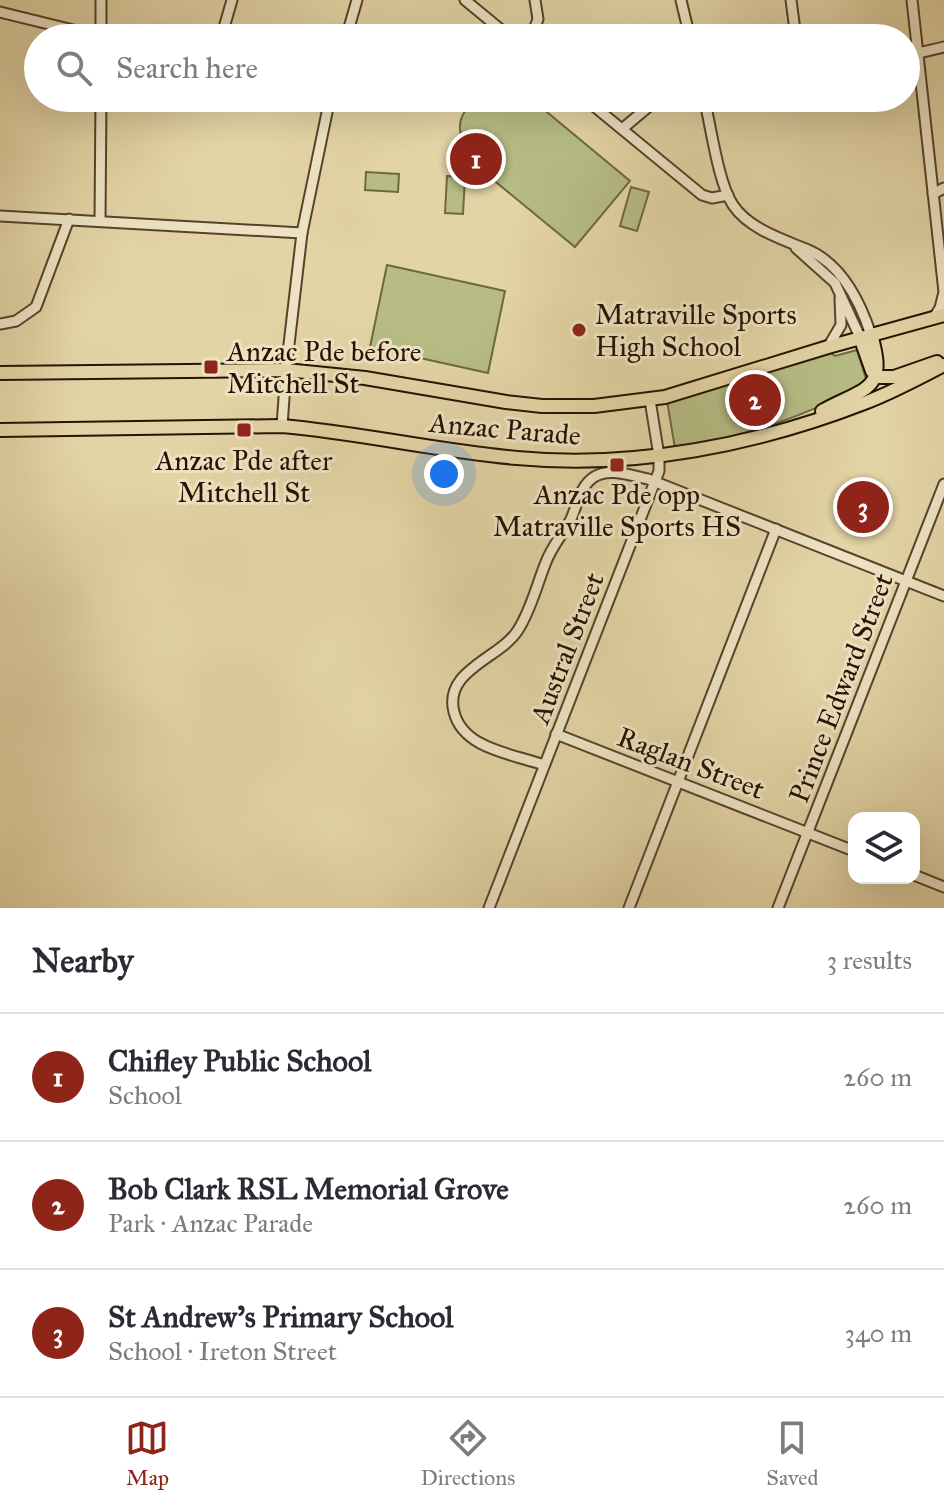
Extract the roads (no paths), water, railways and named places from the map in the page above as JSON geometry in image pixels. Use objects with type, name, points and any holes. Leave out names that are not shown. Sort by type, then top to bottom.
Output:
[{"type":"main road","name":"Anzac Parade","points":[[0,373],[286,370],[365,378],[542,406],[594,406],[650,400],[939,317]]},
{"type":"main road","points":[[866,336],[872,371],[876,376],[894,377],[944,363]]},
{"type":"main road","name":"Anzac Parade","points":[[0,430],[282,426],[520,459],[607,461],[714,446],[802,425],[868,402],[944,363]]},
{"type":"main road","points":[[802,425],[864,389],[876,376]]},
{"type":"street","points":[[101,0],[102,24]]},
{"type":"street","points":[[225,24],[232,0]]},
{"type":"street","points":[[350,24],[357,0]]},
{"type":"street","points":[[465,0],[494,24]]},
{"type":"street","points":[[535,0],[536,24]]},
{"type":"street","points":[[681,0],[687,24]]},
{"type":"street","points":[[791,0],[794,24]]},
{"type":"street","points":[[912,0],[915,24]]},
{"type":"street","points":[[0,12],[48,24]]},
{"type":"street","points":[[920,55],[944,47]]},
{"type":"street","points":[[920,65],[944,292],[939,317]]},
{"type":"street","points":[[100,221],[101,112]]},
{"type":"street","points":[[282,426],[302,233],[327,112]]},
{"type":"street","points":[[601,112],[702,195],[712,198],[728,195]]},
{"type":"street","points":[[622,129],[642,112]]},
{"type":"street","points":[[707,112],[728,195],[736,210],[794,246],[815,254],[839,274],[855,296],[866,336]]},
{"type":"street","points":[[933,194],[944,188]]},
{"type":"street","points":[[0,216],[302,233]]},
{"type":"street","points":[[0,324],[16,321],[36,307],[69,219]]},
{"type":"street","points":[[794,246],[826,273],[839,289],[866,336]]},
{"type":"street","points":[[828,347],[841,325],[839,289]]},
{"type":"street","name":"Austral Street","points":[[489,908],[660,467],[650,400]]},
{"type":"street","points":[[544,765],[470,738],[454,713],[455,691],[463,676],[510,640],[518,630],[551,551],[591,479],[611,473],[655,482],[944,596]]},
{"type":"street","name":"Prince Edward Street","points":[[778,908],[944,484]]},
{"type":"street","points":[[629,908],[776,529]]},
{"type":"street","name":"Raglan Street","points":[[556,734],[848,849]]},
{"type":"street","points":[[920,877],[944,887]]},
{"type":"place","name":"Chifley Public School","points":[[476,159]]},
{"type":"place","name":"Matraville Sports High School","points":[[579,330]]},
{"type":"place","name":"Anzac Pde before Mitchell St","points":[[211,367]]},
{"type":"place","name":"Bob Clark RSL Memorial Grove","points":[[755,400]]},
{"type":"place","name":"Anzac Pde after Mitchell St","points":[[244,430]]},
{"type":"place","name":"Anzac Pde opp Matraville Sports HS","points":[[617,465]]},
{"type":"place","name":"St Andrew's Primary School","points":[[863,507]]}]
